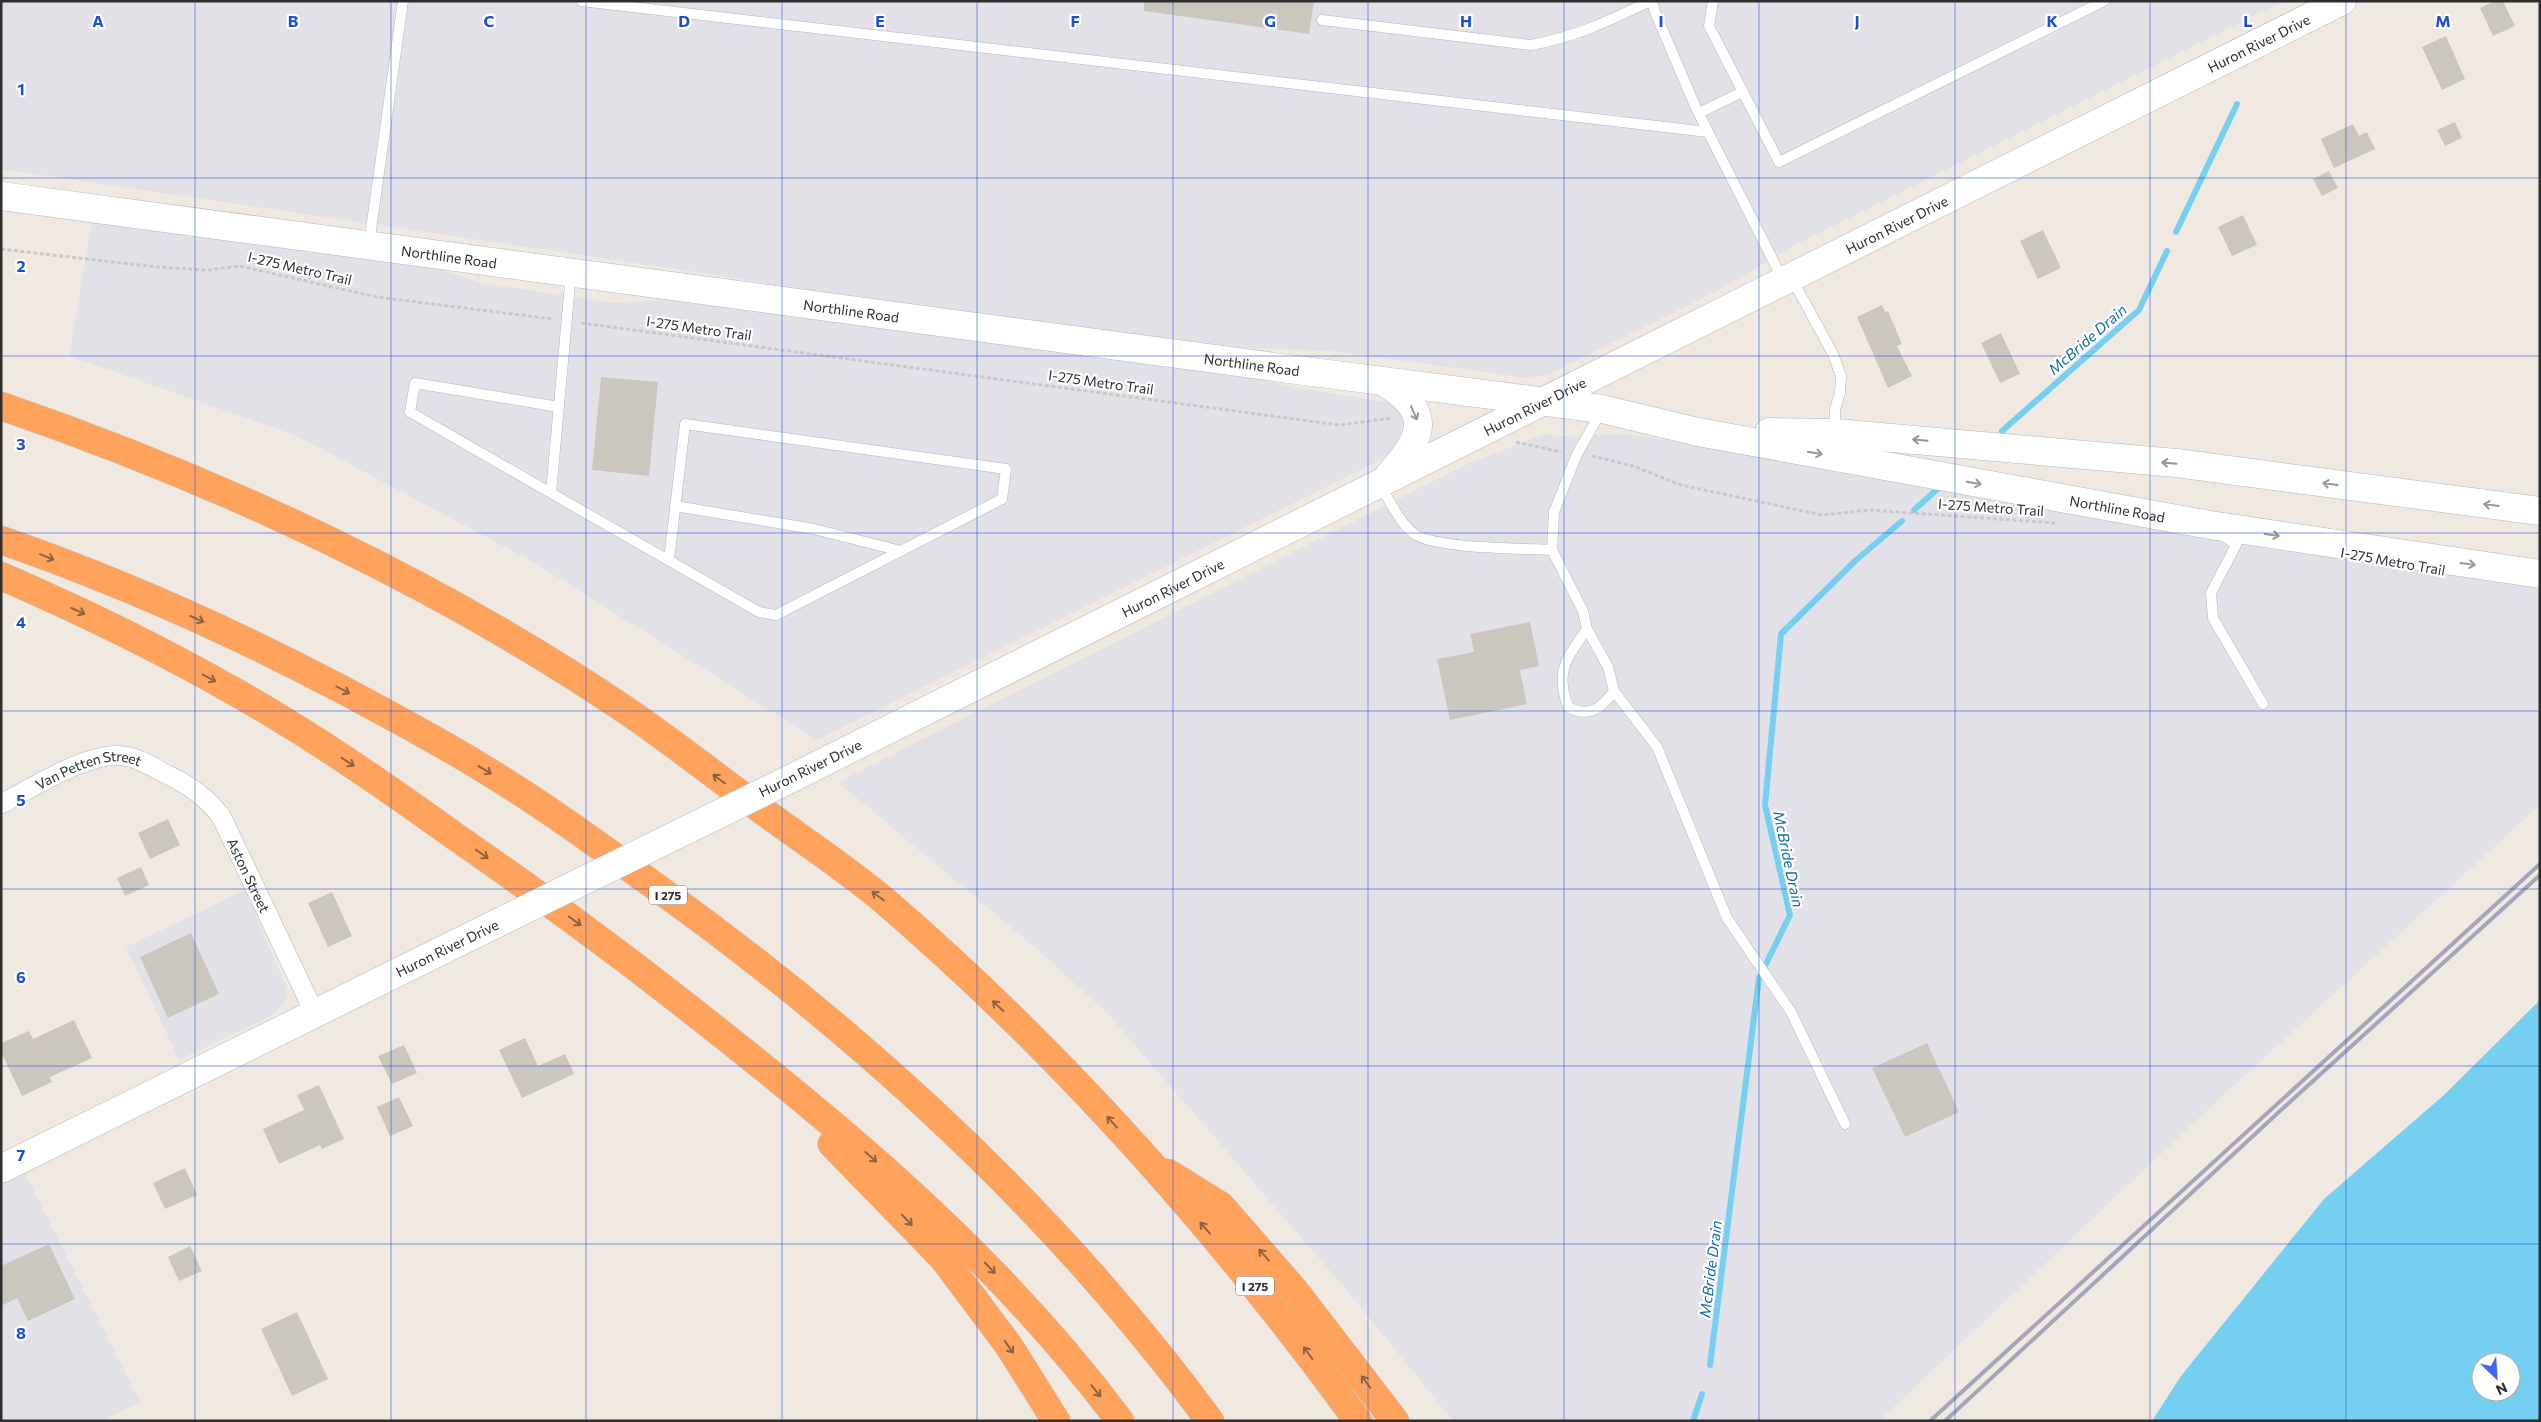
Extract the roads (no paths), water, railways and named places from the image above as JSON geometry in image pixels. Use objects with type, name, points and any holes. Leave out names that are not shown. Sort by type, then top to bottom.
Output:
[{"type":"highway","name":"I 275","points":[[1,406],[158,464],[266,510],[447,602],[522,645],[630,713],[884,901],[1060,1064],[1229,1255],[1303,1346],[1358,1421]]},
{"type":"highway","name":"I 275","points":[[1,540],[160,602],[247,641],[386,713],[482,768],[560,818],[732,941],[826,1016],[911,1092],[1015,1193],[1148,1342],[1210,1421]]},
{"type":"highway","points":[[1,576],[120,630],[238,693],[310,737],[488,859],[607,945],[808,1101],[925,1204],[981,1258],[1035,1317],[1120,1421]]},
{"type":"highway","points":[[684,1004],[715,1045],[831,1144],[943,1258],[1009,1346],[1056,1421]]},
{"type":"highway","points":[[1144,1158],[1221,1206],[1295,1291],[1395,1421]]},
{"type":"street","name":"Huron River Drive","points":[[1,1169],[1380,485],[2326,5]]},
{"type":"street","name":"Northline Road","points":[[1,196],[1602,409],[1698,432],[2210,525],[2540,574]]},
{"type":"street","points":[[1380,485],[1414,446],[1418,427],[1418,421],[1406,398],[1381,380]]},
{"type":"street","name":"Northline Road","points":[[1698,432],[1835,432],[2176,463],[2540,511]]},
{"type":"street","name":"Van Petten Street","points":[[1,804],[86,761],[106,755],[125,756],[150,766]]},
{"type":"street","name":"Aston Street","points":[[150,766],[188,785],[204,796],[222,818],[314,1014]]},
{"type":"lane","points":[[369,245],[403,1]]},
{"type":"lane","points":[[581,1],[1708,132]]},
{"type":"lane","points":[[1322,20],[1531,45],[1564,39],[1600,25],[1651,1],[1708,132],[1787,279],[1832,354],[1841,376],[1840,393],[1834,409],[1835,432]]},
{"type":"lane","points":[[1713,1],[1710,26],[1779,162],[2104,1]]},
{"type":"lane","points":[[1699,113],[1742,92]]},
{"type":"lane","points":[[551,493],[571,272]]},
{"type":"lane","points":[[559,407],[415,383],[410,412],[759,612],[776,615],[1002,499],[1006,469],[685,424],[669,560]]},
{"type":"lane","points":[[1602,409],[1577,454],[1554,512],[1552,550],[1583,611],[1587,629],[1608,667],[1614,691],[1657,747],[1727,918],[1791,1012],[1845,1124]]},
{"type":"lane","points":[[1380,485],[1405,523],[1416,534],[1442,543],[1552,550]]},
{"type":"lane","points":[[675,506],[814,529],[901,550]]},
{"type":"lane","points":[[2210,525],[2236,545],[2211,593],[2214,618],[2263,704]]},
{"type":"lane","points":[[1587,629],[1563,668],[1561,687],[1568,707],[1579,713],[1593,711],[1606,702],[1614,691]]},
{"type":"water","points":[[2540,1000],[2540,1421],[2152,1421],[2181,1376],[2324,1199],[2444,1095]]},
{"type":"waterway","name":"McBride Drain","points":[[2176,232],[2237,104]]},
{"type":"waterway","name":"McBride Drain","points":[[2002,431],[2139,310],[2167,251]]},
{"type":"waterway","name":"McBride Drain","points":[[1914,510],[1943,484]]},
{"type":"waterway","name":"McBride Drain","points":[[1710,1365],[1759,978],[1790,915],[1765,805],[1781,634],[1855,561],[1902,521]]},
{"type":"waterway","name":"McBride Drain","points":[[1693,1421],[1702,1394]]},
{"type":"railway","points":[[1930,1421],[2540,864]]},
{"type":"railway","points":[[1945,1421],[2280,1111],[2540,875]]}]
